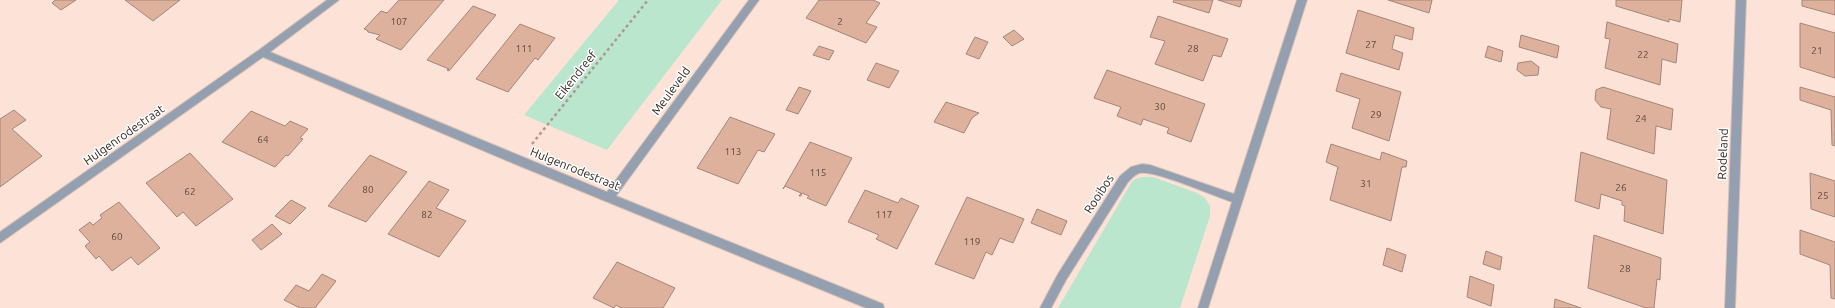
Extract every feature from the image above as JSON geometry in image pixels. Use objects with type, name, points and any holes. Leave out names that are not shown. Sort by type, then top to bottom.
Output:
[{"type":"street","name":"Hulgenrodestraat","points":[[0,238],[262,53],[334,0]]},
{"type":"street","name":"Meuleveld","points":[[609,197],[754,0]]},
{"type":"street","points":[[1203,308],[1302,0]]},
{"type":"street","name":"Rodeland","points":[[1730,308],[1741,0]]},
{"type":"street","name":"Hulgenrodestraat","points":[[262,53],[519,161],[879,308]]},
{"type":"street","name":"Rooibos","points":[[1045,308],[1062,277],[1124,179],[1132,170],[1144,168],[1156,170],[1238,200]]},
{"type":"path","name":"Eikendreef","points":[[519,161],[648,0]]},
{"type":"green space","points":[[619,0],[722,0],[607,150],[524,115]]},
{"type":"green space","points":[[1142,177],[1153,177],[1197,193],[1205,198],[1210,206],[1210,216],[1180,308],[1058,308],[1131,183],[1135,179]]},
{"type":"building","points":[[55,0],[76,0],[61,10],[52,3]]},
{"type":"building","points":[[125,0],[180,0],[153,21]]},
{"type":"building","points":[[399,0],[444,0],[401,50],[376,39],[380,35],[368,32],[364,29],[381,11],[387,13]]},
{"type":"building","points":[[819,0],[873,0],[880,3],[866,23],[877,27],[866,43],[806,18]]},
{"type":"building","points":[[1174,0],[1213,0],[1209,13],[1173,2]]},
{"type":"building","points":[[1218,0],[1242,0],[1240,7]]},
{"type":"building","points":[[1388,0],[1432,0],[1429,13]]},
{"type":"building","points":[[1616,0],[1682,0],[1680,22],[1669,19],[1669,22],[1616,6]]},
{"type":"building","points":[[1802,0],[1835,0],[1835,15],[1802,6]]},
{"type":"building","points":[[473,6],[496,15],[449,71],[447,70],[449,69],[427,60]]},
{"type":"building","points":[[1358,10],[1414,28],[1412,40],[1395,35],[1392,49],[1403,53],[1399,70],[1346,53]]},
{"type":"building","points":[[1158,16],[1228,39],[1221,57],[1213,55],[1203,81],[1155,64],[1165,41],[1150,37]]},
{"type":"building","points":[[1607,22],[1678,44],[1676,63],[1662,59],[1660,85],[1605,68],[1610,39],[1605,38]]},
{"type":"building","points":[[1800,23],[1835,33],[1835,78],[1800,67]]},
{"type":"building","points":[[520,24],[555,38],[538,60],[535,58],[508,92],[476,79]]},
{"type":"building","points":[[1014,30],[1024,39],[1012,46],[1003,37]]},
{"type":"building","points":[[1521,35],[1559,46],[1557,58],[1519,47]]},
{"type":"building","points":[[975,37],[988,42],[979,59],[966,54]]},
{"type":"building","points":[[819,46],[834,51],[829,60],[813,55]]},
{"type":"building","points":[[1488,46],[1503,51],[1501,62],[1485,57]]},
{"type":"building","points":[[1531,61],[1539,67],[1538,75],[1525,76],[1517,70],[1518,63]]},
{"type":"building","points":[[876,63],[899,71],[889,88],[867,80]]},
{"type":"building","points":[[1107,70],[1205,104],[1191,142],[1167,133],[1169,128],[1143,119],[1141,125],[1117,116],[1121,107],[1094,98]]},
{"type":"building","points":[[1341,73],[1401,92],[1389,141],[1352,128],[1360,99],[1336,91]]},
{"type":"building","points":[[799,87],[811,91],[798,114],[786,110]]},
{"type":"building","points":[[1603,87],[1673,109],[1671,130],[1656,126],[1654,154],[1607,139],[1611,109],[1601,107],[1595,100],[1596,90]]},
{"type":"building","points":[[1800,87],[1835,97],[1835,146],[1832,145],[1831,110],[1800,100]]},
{"type":"building","points":[[946,102],[979,113],[972,118],[964,133],[934,122]]},
{"type":"building","points":[[14,110],[26,120],[12,129],[42,156],[0,187],[0,119]]},
{"type":"building","points":[[251,111],[285,126],[290,121],[308,129],[300,138],[303,139],[288,156],[286,155],[275,167],[222,142]]},
{"type":"building","points":[[730,117],[775,134],[764,152],[758,150],[738,184],[697,168]]},
{"type":"building","points":[[810,142],[852,158],[826,206],[807,198],[809,196],[802,193],[801,196],[799,196],[801,193],[785,186],[783,189]]},
{"type":"building","points":[[1331,144],[1380,160],[1382,152],[1407,161],[1406,167],[1402,167],[1391,221],[1330,200],[1338,167],[1326,162]]},
{"type":"building","points":[[1581,152],[1667,180],[1663,234],[1624,221],[1625,206],[1622,205],[1622,201],[1601,194],[1599,209],[1575,201]]},
{"type":"building","points":[[190,153],[233,199],[196,226],[183,212],[177,217],[146,183]]},
{"type":"building","points":[[370,155],[407,172],[366,222],[328,206]]},
{"type":"building","points":[[1810,173],[1835,181],[1835,217],[1811,209]]},
{"type":"building","points":[[429,181],[449,190],[436,208],[466,221],[439,257],[388,234]]},
{"type":"building","points":[[865,190],[898,203],[901,198],[919,206],[897,249],[876,239],[879,235],[848,222]]},
{"type":"building","points":[[967,197],[1024,219],[1013,243],[1000,238],[992,255],[986,252],[974,279],[935,264]]},
{"type":"building","points":[[291,200],[306,208],[290,224],[275,216]]},
{"type":"building","points":[[119,202],[160,248],[138,265],[131,257],[112,271],[99,256],[96,259],[85,246],[90,242],[79,230],[90,222],[93,225],[102,218],[100,215]]},
{"type":"building","points":[[1037,209],[1067,221],[1061,235],[1031,223]]},
{"type":"building","points":[[272,224],[282,234],[261,250],[252,240]]},
{"type":"building","points":[[1800,230],[1835,242],[1835,299],[1831,298],[1830,265],[1800,254]]},
{"type":"building","points":[[1594,235],[1661,258],[1660,280],[1657,279],[1654,308],[1646,308],[1588,288]]},
{"type":"building","points":[[1387,248],[1406,255],[1402,272],[1383,265]]},
{"type":"building","points":[[1486,251],[1502,257],[1500,270],[1483,264]]},
{"type":"building","points":[[617,262],[675,288],[663,308],[622,308],[616,305],[614,308],[593,298]]},
{"type":"building","points":[[322,274],[336,281],[315,308],[300,308],[284,300],[296,285],[309,291]]},
{"type":"building","points":[[1470,276],[1494,285],[1491,306],[1467,297]]},
{"type":"building","points":[[1555,299],[1581,308],[1554,308]]}]
